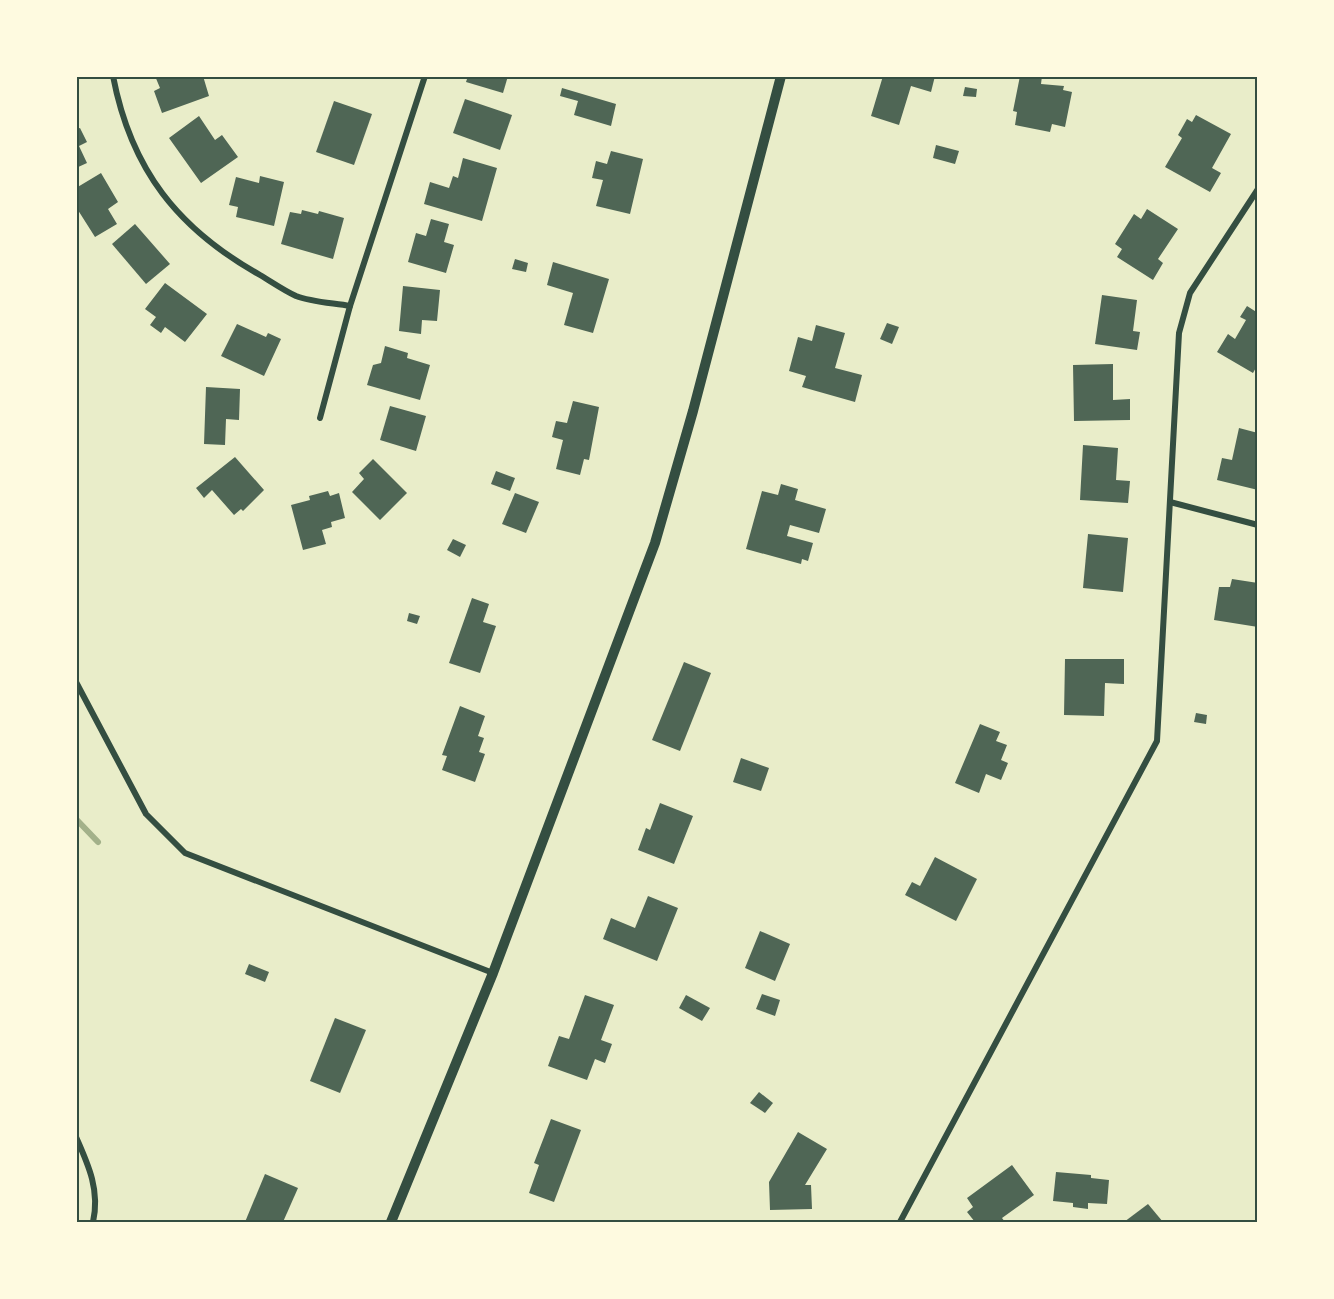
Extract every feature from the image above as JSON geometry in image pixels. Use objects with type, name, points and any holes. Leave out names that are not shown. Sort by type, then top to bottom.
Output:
[{"type":"street","points":[[113,76],[124,122],[140,159],[168,204],[222,254],[297,297],[350,306]]},
{"type":"street","points":[[320,418],[350,306],[425,76]]},
{"type":"street","points":[[391,1222],[493,973],[655,543],[696,400],[779,77]]},
{"type":"street","points":[[900,1222],[1157,741],[1179,333],[1190,293],[1257,189]]},
{"type":"street","points":[[1170,502],[1257,525]]},
{"type":"street","points":[[76,682],[146,814],[185,853],[493,973]]},
{"type":"street","points":[[76,1137],[95,1185],[96,1207],[93,1222]]},
{"type":"building","points":[[155,76],[203,76],[209,96],[162,113],[154,91],[160,88]]},
{"type":"building","points":[[468,76],[508,76],[503,93],[466,82]]},
{"type":"building","points":[[883,76],[935,76],[931,92],[911,86],[899,125],[871,116]]},
{"type":"building","points":[[1020,76],[1042,76],[1041,84],[1064,86],[1063,90],[1072,92],[1065,127],[1052,124],[1050,132],[1015,125],[1017,112],[1013,111]]},
{"type":"building","points":[[965,87],[977,89],[976,97],[963,96]]},
{"type":"building","points":[[562,88],[616,104],[611,126],[574,115],[578,101],[560,96]]},
{"type":"building","points":[[465,99],[512,115],[500,150],[453,133]]},
{"type":"building","points":[[334,101],[372,114],[354,165],[316,152]]},
{"type":"building","points":[[1196,115],[1231,134],[1212,168],[1221,173],[1210,192],[1165,167],[1182,138],[1178,135],[1187,119],[1192,122]]},
{"type":"building","points":[[199,116],[215,140],[222,135],[238,157],[201,183],[169,138]]},
{"type":"building","points":[[80,128],[87,142],[79,146],[87,163],[76,168],[76,129]]},
{"type":"building","points":[[936,145],[959,151],[955,164],[933,158]]},
{"type":"building","points":[[611,151],[643,159],[630,214],[596,206],[603,180],[592,178],[596,161],[607,164]]},
{"type":"building","points":[[463,158],[497,168],[482,221],[424,204],[430,182],[449,188],[453,176],[458,178]]},
{"type":"building","points":[[101,173],[118,202],[108,209],[117,224],[95,237],[76,207],[76,188]]},
{"type":"building","points":[[260,176],[284,182],[274,226],[236,217],[238,207],[229,205],[236,177],[259,183]]},
{"type":"building","points":[[1147,209],[1178,229],[1158,259],[1163,263],[1153,280],[1117,257],[1122,249],[1115,244],[1134,214],[1141,219]]},
{"type":"building","points":[[302,210],[318,214],[319,211],[344,218],[333,259],[281,244],[290,212],[301,214]]},
{"type":"building","points":[[431,219],[449,224],[444,242],[454,245],[446,273],[408,262],[416,233],[426,236]]},
{"type":"building","points":[[135,224],[170,264],[146,284],[112,244]]},
{"type":"building","points":[[515,259],[528,263],[526,272],[512,269]]},
{"type":"building","points":[[553,262],[609,279],[593,333],[564,325],[573,293],[547,285]]},
{"type":"building","points":[[165,283],[207,314],[185,342],[165,327],[161,333],[150,325],[156,317],[145,309]]},
{"type":"building","points":[[403,286],[440,290],[437,321],[422,320],[421,334],[399,331]]},
{"type":"building","points":[[1102,295],[1137,300],[1133,331],[1140,332],[1137,350],[1095,344]]},
{"type":"building","points":[[1247,306],[1258,313],[1258,364],[1253,373],[1217,352],[1228,334],[1235,339],[1246,320],[1240,317]]},
{"type":"building","points":[[887,323],[899,327],[892,344],[880,339]]},
{"type":"building","points":[[237,324],[266,337],[268,333],[281,339],[264,376],[221,356]]},
{"type":"building","points":[[816,325],[845,333],[835,368],[862,375],[855,402],[802,387],[806,376],[789,371],[798,337],[812,341]]},
{"type":"building","points":[[385,346],[408,353],[407,358],[430,365],[420,400],[367,385],[373,365],[381,363]]},
{"type":"building","points":[[1113,364],[1113,400],[1130,399],[1130,420],[1074,421],[1073,365]]},
{"type":"building","points":[[206,387],[240,389],[239,420],[226,419],[225,445],[204,444]]},
{"type":"building","points":[[573,401],[599,407],[589,460],[584,459],[580,475],[556,469],[563,440],[552,437],[556,421],[567,423]]},
{"type":"building","points":[[390,406],[426,416],[416,451],[380,440]]},
{"type":"building","points":[[1239,428],[1258,433],[1258,490],[1217,480],[1222,458],[1232,460]]},
{"type":"building","points":[[1083,445],[1118,448],[1116,480],[1130,481],[1128,503],[1080,500]]},
{"type":"building","points":[[235,457],[264,490],[243,511],[241,509],[234,515],[212,490],[204,498],[196,488]]},
{"type":"building","points":[[373,459],[407,493],[380,520],[352,492],[364,479],[359,473]]},
{"type":"building","points":[[496,471],[515,478],[510,491],[491,484]]},
{"type":"building","points":[[781,484],[798,489],[795,500],[826,509],[819,533],[790,525],[787,536],[813,543],[808,561],[802,559],[801,564],[746,549],[762,491],[778,495]]},
{"type":"building","points":[[328,491],[330,496],[339,493],[345,518],[331,522],[332,527],[322,530],[326,544],[303,550],[291,505],[310,500],[309,496]]},
{"type":"building","points":[[515,493],[539,502],[526,533],[502,524]]},
{"type":"building","points":[[1088,534],[1128,538],[1123,592],[1083,588]]},
{"type":"building","points":[[453,539],[466,545],[460,557],[447,550]]},
{"type":"building","points":[[1232,579],[1258,583],[1258,627],[1214,620],[1219,587],[1230,587]]},
{"type":"building","points":[[472,598],[489,604],[483,622],[496,626],[480,673],[449,663]]},
{"type":"building","points":[[409,613],[420,616],[417,624],[407,621]]},
{"type":"building","points":[[1065,659],[1124,659],[1124,684],[1105,683],[1104,716],[1064,715]]},
{"type":"building","points":[[684,662],[711,673],[680,751],[652,740]]},
{"type":"building","points":[[460,706],[485,716],[478,736],[484,738],[479,752],[485,754],[475,782],[442,770],[447,756],[442,755]]},
{"type":"building","points":[[1196,713],[1207,715],[1206,724],[1194,722]]},
{"type":"building","points":[[980,724],[1000,732],[996,741],[1007,745],[1001,760],[1008,763],[1001,780],[986,774],[979,793],[955,783]]},
{"type":"building","points":[[741,758],[769,768],[761,791],[733,782]]},
{"type":"building","points":[[660,803],[693,816],[674,864],[638,850],[646,828],[650,830]]},
{"type":"building","points":[[935,857],[977,879],[956,921],[905,895],[912,882],[920,886]]},
{"type":"building","points":[[648,896],[678,908],[657,961],[603,939],[611,918],[635,928]]},
{"type":"building","points":[[760,931],[790,944],[775,981],[745,968]]},
{"type":"building","points":[[249,964],[269,972],[265,982],[245,974]]},
{"type":"building","points":[[762,994],[780,1000],[775,1016],[756,1009]]},
{"type":"building","points":[[585,995],[614,1005],[601,1040],[612,1044],[605,1063],[595,1059],[587,1080],[548,1066],[559,1036],[569,1039]]},
{"type":"building","points":[[686,995],[710,1008],[702,1021],[679,1008]]},
{"type":"building","points":[[335,1018],[366,1030],[340,1093],[310,1081]]},
{"type":"building","points":[[759,1092],[773,1103],[765,1113],[750,1103]]},
{"type":"building","points":[[551,1119],[581,1130],[554,1202],[529,1193],[539,1165],[534,1163]]},
{"type":"building","points":[[798,1132],[827,1149],[805,1185],[811,1185],[812,1209],[770,1210],[769,1182]]},
{"type":"building","points":[[1012,1165],[1034,1195],[1002,1218],[1005,1222],[975,1222],[967,1212],[973,1207],[967,1198]]},
{"type":"building","points":[[1056,1172],[1091,1175],[1091,1178],[1109,1180],[1107,1204],[1088,1203],[1088,1209],[1073,1207],[1073,1203],[1053,1201]]},
{"type":"building","points":[[265,1174],[298,1188],[283,1222],[245,1222]]},
{"type":"building","points":[[1148,1204],[1163,1222],[1124,1222]]},
{"type":"waterway","points":[[76,819],[98,842]]}]
